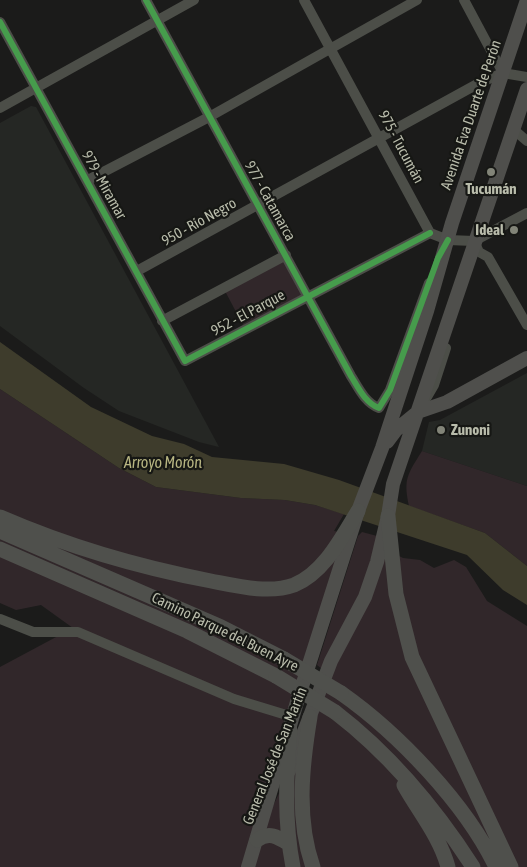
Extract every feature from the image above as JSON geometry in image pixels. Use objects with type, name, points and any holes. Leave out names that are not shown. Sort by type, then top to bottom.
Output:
[{"type":"highway","points":[[0,517],[54,540],[115,560],[230,584],[271,589],[290,586],[308,577],[348,535],[358,511]]},
{"type":"highway","points":[[388,516],[386,548],[412,657],[511,867]]},
{"type":"highway","name":"Camino Parque del Buen Ayre","points":[[0,531],[205,619],[284,659],[341,693],[382,725],[445,790],[496,867]]},
{"type":"highway","name":"Camino Parque del Buen Ayre","points":[[0,549],[187,631],[276,676],[335,712],[359,730],[433,808],[473,867]]},
{"type":"highway","points":[[310,717],[304,762],[303,807],[304,828],[313,867]]},
{"type":"highway","points":[[291,723],[286,779],[288,844],[293,867]]},
{"type":"highway","points":[[394,766],[432,831],[448,867]]},
{"type":"highway","points":[[257,840],[264,835],[272,835],[288,844]]},
{"type":"main road","name":"Avenida Eva Duarte de Perón","points":[[358,511],[382,448],[422,326],[452,223],[527,0]]},
{"type":"main road","points":[[388,516],[393,484],[415,408],[476,247],[527,89]]},
{"type":"main road","points":[[415,408],[408,394],[419,355],[422,326]]},
{"type":"main road","points":[[382,448],[415,408],[447,402],[527,358]]},
{"type":"main road","name":"General José de San Martín","points":[[248,867],[348,535]]},
{"type":"main road","name":"General José de San Martín","points":[[257,840],[286,779],[331,660],[365,596],[386,548]]},
{"type":"street","name":"977 - Catamarca","points":[[146,0],[360,391],[371,404],[379,408]]},
{"type":"street","points":[[0,108],[194,0]]},
{"type":"street","name":"975 - Tucumán","points":[[304,0],[430,233]]},
{"type":"street","points":[[88,180],[209,117],[417,0]]},
{"type":"street","points":[[464,0],[503,73],[527,77]]},
{"type":"street","name":"979 - Miramar","points":[[0,22],[88,180],[185,361]]},
{"type":"street","name":"950 - Río Negro","points":[[136,271],[257,204],[503,73]]},
{"type":"street","points":[[513,128],[527,141]]},
{"type":"street","points":[[476,247],[527,214]]},
{"type":"street","points":[[430,233],[476,247],[488,258],[527,325]]},
{"type":"street","name":"952 - El Parque","points":[[185,361],[308,295],[430,233]]},
{"type":"street","name":"Avenida Eva Duarte de Perón","points":[[379,408],[390,390],[438,258],[448,240]]},
{"type":"street","points":[[162,321],[286,255]]},
{"type":"street","points":[[0,619],[33,632],[78,632],[291,723]]},
{"type":"shaded area","points":[[31,106],[36,107],[219,447],[199,442],[119,411],[84,388],[0,326],[0,123]]},
{"type":"shaded area","points":[[284,261],[302,295],[243,325],[225,291]]},
{"type":"shaded area","points":[[527,373],[527,486],[422,451],[429,422],[440,420]]},
{"type":"shaded area","points":[[0,389],[119,468],[156,487],[241,498],[285,500],[315,505],[344,514],[334,531],[344,533],[259,835],[286,779],[381,547],[403,558],[420,560],[434,568],[454,560],[466,567],[487,601],[527,626],[527,867],[0,867],[0,667],[73,628],[41,605],[16,610],[0,603]]},
{"type":"shaded area","points":[[422,451],[527,486],[527,566],[485,533],[409,506],[408,477]]},
{"type":"shaded area","points":[[362,532],[377,536],[363,589],[322,669],[317,665],[358,536]]},
{"type":"water","name":"Arroyo Morón","points":[[0,342],[91,407],[152,436],[184,444],[212,457],[284,464],[339,480],[485,533],[527,566],[527,605],[503,590],[467,555],[315,505],[285,500],[241,498],[156,487],[119,468],[0,389]]},
{"type":"cycle path","points":[[146,0],[351,376],[359,390],[374,406],[379,408],[390,390],[438,258],[448,240]]},
{"type":"cycle path","points":[[0,22],[185,361],[430,233]]},
{"type":"place","name":"Tucumán","points":[[491,172]]},
{"type":"place","name":"Ideal","points":[[514,230]]},
{"type":"place","name":"Zunoni","points":[[441,430]]}]
